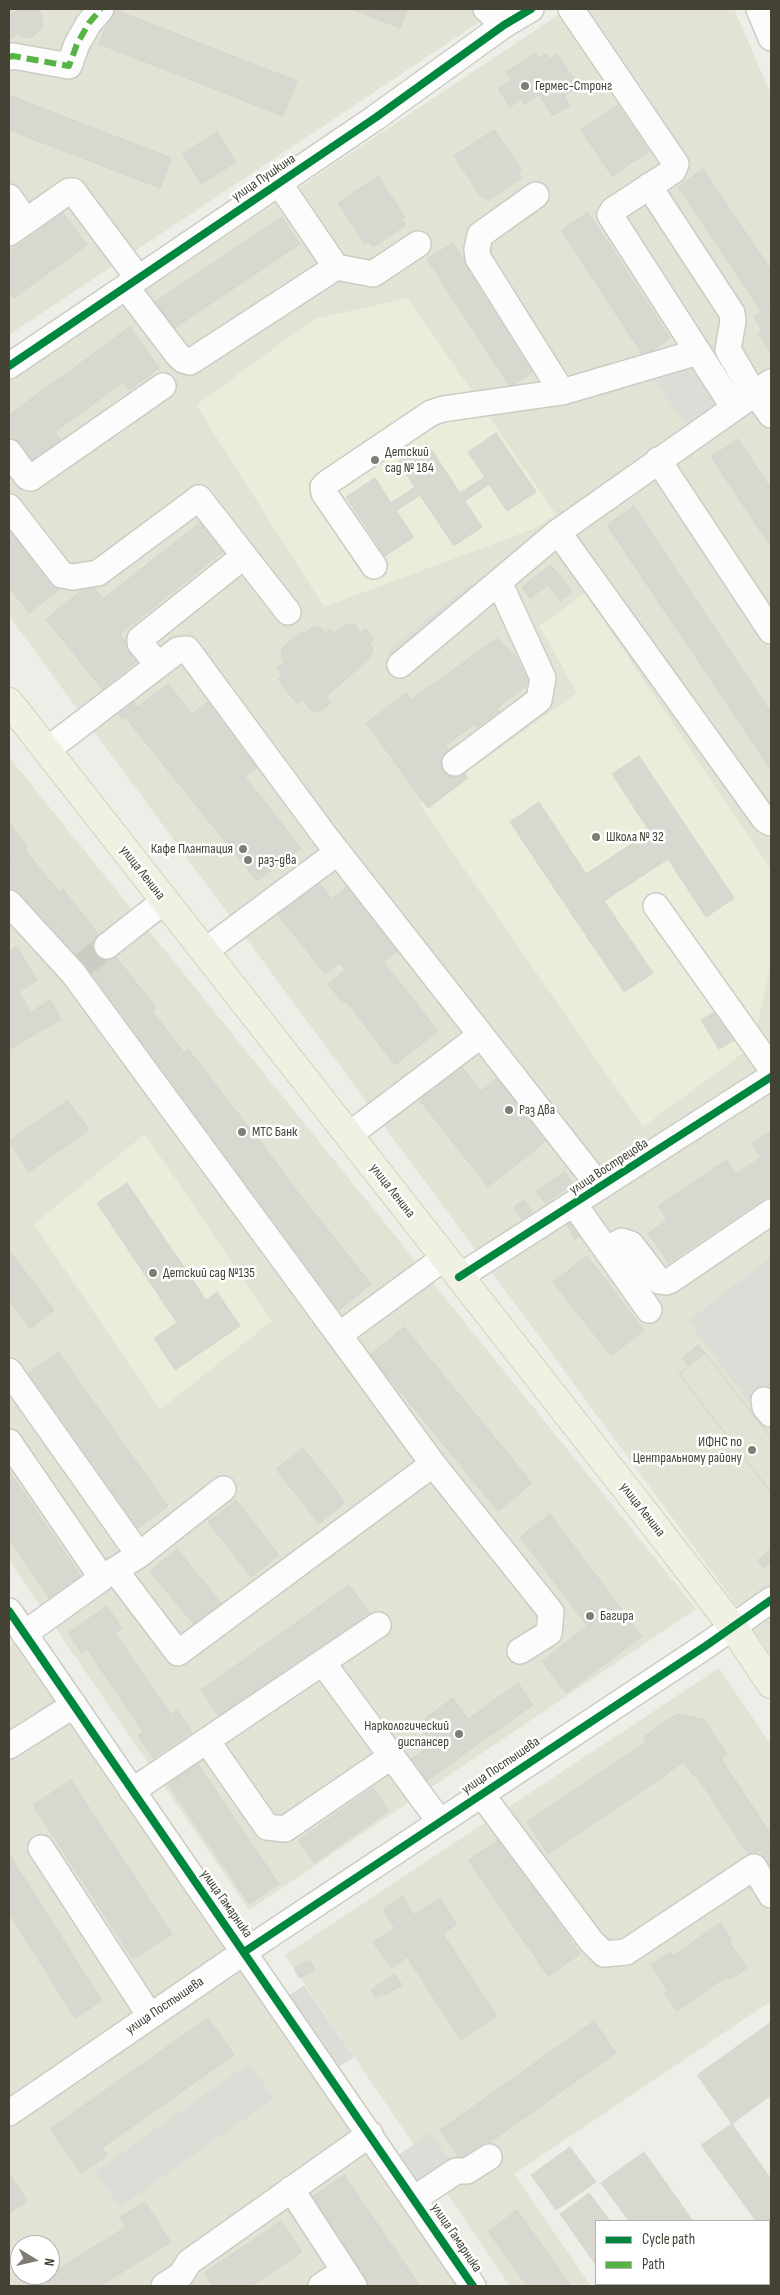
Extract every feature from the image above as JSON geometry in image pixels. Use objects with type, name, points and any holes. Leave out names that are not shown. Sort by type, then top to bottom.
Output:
[{"type":"main road","name":"улица Ленина","points":[[9,702],[350,1135],[733,1627],[771,1684]]},
{"type":"street","points":[[9,57],[13,56],[70,66],[77,44],[89,23],[101,9]]},
{"type":"street","points":[[486,9],[504,25]]},
{"type":"street","name":"улица Пушкина","points":[[9,366],[376,118],[504,25],[531,9]]},
{"type":"street","points":[[570,9],[675,161],[673,171],[613,210],[610,216],[734,408]]},
{"type":"street","points":[[758,9],[771,38]]},
{"type":"street","points":[[279,183],[336,267]]},
{"type":"street","points":[[649,186],[732,313],[733,321],[728,340],[728,350],[763,388],[771,415]]},
{"type":"street","points":[[9,197],[18,227],[69,191],[73,191],[177,354],[183,360],[190,362],[336,267],[373,274],[418,244]]},
{"type":"street","points":[[536,195],[480,235],[477,250],[478,258],[562,392]]},
{"type":"street","points":[[374,566],[324,493],[324,487],[327,483],[431,413],[452,407],[562,392],[698,352]]},
{"type":"street","points":[[9,452],[27,477],[31,478],[163,386]]},
{"type":"street","points":[[400,665],[558,532],[763,388]]},
{"type":"street","points":[[658,460],[771,631]]},
{"type":"street","points":[[9,507],[62,575],[86,576],[98,572],[198,498],[288,612]]},
{"type":"street","points":[[558,532],[765,820],[771,823]]},
{"type":"street","points":[[158,665],[140,644],[140,639],[244,556]]},
{"type":"street","points":[[455,763],[539,700],[543,678],[499,582]]},
{"type":"street","points":[[46,750],[178,650],[187,649],[338,852],[600,1187]]},
{"type":"street","points":[[205,951],[338,852]]},
{"type":"street","points":[[107,946],[164,901]]},
{"type":"street","points":[[9,903],[76,970],[433,1464],[551,1612],[549,1633],[520,1651]]},
{"type":"street","points":[[656,906],[771,1068]]},
{"type":"street","points":[[350,1135],[481,1035]]},
{"type":"street","name":"улица Вострецова","points":[[339,1335],[452,1268],[574,1204],[771,1078]]},
{"type":"street","points":[[574,1204],[607,1248],[649,1310]]},
{"type":"street","points":[[607,1248],[622,1241],[631,1244],[659,1281],[666,1282],[672,1280],[771,1212]]},
{"type":"street","points":[[9,1371],[139,1555]]},
{"type":"street","points":[[9,1442],[109,1574],[178,1653],[433,1464]]},
{"type":"street","points":[[15,1624],[109,1574],[139,1555],[223,1490]]},
{"type":"street","name":"улица Постышева","points":[[9,2113],[244,1952],[771,1600]]},
{"type":"street","name":"улица Гамарника","points":[[15,1624],[74,1705],[473,2286]]},
{"type":"street","points":[[132,1791],[378,1625]]},
{"type":"street","points":[[323,1663],[440,1822]]},
{"type":"street","points":[[9,1746],[74,1705]]},
{"type":"street","points":[[207,1741],[267,1827],[284,1828],[392,1756]]},
{"type":"street","points":[[482,1794],[591,1941],[604,1954],[626,1952],[754,1867],[771,1895]]},
{"type":"street","points":[[41,1848],[150,2016]]},
{"type":"street","points":[[164,2286],[181,2275],[189,2262],[370,2134]]},
{"type":"street","points":[[414,2199],[456,2171],[466,2171],[489,2157]]},
{"type":"street","points":[[291,2190],[349,2279],[321,2286]]},
{"type":"shaded area","points":[[9,9],[499,9],[9,335]]},
{"type":"shaded area","points":[[567,9],[734,9],[771,94],[771,1656],[730,1596],[9,616],[9,381]]},
{"type":"shaded area","name":"Детский сад № 184","points":[[408,298],[556,514],[534,529],[324,607],[196,405],[314,319]]},
{"type":"shaded area","points":[[697,364],[722,404],[688,426],[654,381]]},
{"type":"shaded area","points":[[471,583],[488,605],[405,674],[387,652]]},
{"type":"shaded area","name":"Школа № 32","points":[[585,593],[771,869],[771,964],[753,1046],[643,1127],[420,805],[577,693],[539,626]]},
{"type":"shaded area","points":[[9,757],[696,1609],[249,1910],[9,1560]]},
{"type":"shaded area","name":"Детский сад №135","points":[[145,1134],[272,1321],[160,1410],[34,1224]]},
{"type":"shaded area","points":[[771,1257],[771,1397],[755,1410],[688,1321]]},
{"type":"shaded area","points":[[16,1642],[464,2286],[9,2286],[9,1647]]},
{"type":"shaded area","points":[[719,1668],[771,1745],[771,2001],[514,2174],[591,2286],[510,2286],[285,1955]]},
{"type":"shaded area","points":[[304,1985],[354,2057],[337,2068],[288,1996]]},
{"type":"shaded area","points":[[249,2063],[274,2098],[120,2207],[95,2172]]},
{"type":"shaded area","points":[[431,2133],[456,2171],[418,2195],[394,2158]]},
{"type":"building","points":[[20,9],[39,9],[42,16],[42,29],[31,38],[23,37],[19,34],[9,39],[9,15]]},
{"type":"building","points":[[113,9],[297,81],[283,116],[99,44]]},
{"type":"building","points":[[351,9],[408,9],[400,28]]},
{"type":"building","points":[[535,53],[539,58],[546,54],[550,59],[557,54],[579,86],[564,96],[570,105],[553,116],[539,95],[524,104],[521,99],[510,107],[498,89],[512,80],[506,72]]},
{"type":"building","points":[[9,95],[171,158],[160,188],[9,130]]},
{"type":"building","points":[[618,105],[649,151],[612,176],[581,130]]},
{"type":"building","points":[[494,130],[522,170],[518,172],[522,178],[487,201],[483,195],[481,197],[454,156]]},
{"type":"building","points":[[217,132],[236,162],[201,184],[182,154]]},
{"type":"building","points":[[703,169],[771,270],[771,305],[762,312],[678,187]]},
{"type":"building","points":[[378,176],[405,217],[402,219],[406,225],[373,247],[369,242],[365,244],[338,203]]},
{"type":"building","points":[[588,212],[670,338],[644,357],[561,230]]},
{"type":"building","points":[[63,213],[87,245],[14,298],[9,290],[9,252]]},
{"type":"building","points":[[282,217],[300,244],[173,329],[155,302]]},
{"type":"building","points":[[453,243],[536,370],[510,387],[427,259]]},
{"type":"building","points":[[771,305],[771,353],[758,333],[762,331],[754,317]]},
{"type":"building","points":[[130,327],[159,368],[129,390],[123,382],[55,432],[60,440],[30,462],[9,432],[9,415]]},
{"type":"building","points":[[496,433],[536,492],[507,511],[489,484],[465,501],[482,527],[454,546],[420,495],[396,511],[414,537],[385,556],[346,497],[375,478],[391,503],[415,487],[398,462],[427,443],[460,493],[485,477],[468,452]]},
{"type":"building","points":[[738,439],[771,489],[771,547],[711,457]]},
{"type":"building","points":[[634,506],[771,713],[771,770],[607,525]]},
{"type":"building","points":[[202,521],[225,550],[120,634],[140,659],[102,689],[46,619],[91,583],[103,599]]},
{"type":"building","points":[[9,523],[60,589],[29,613],[9,587]]},
{"type":"building","points":[[551,565],[572,592],[560,601],[548,585],[530,598],[522,587]]},
{"type":"building","points":[[348,624],[354,624],[360,633],[366,629],[373,640],[370,643],[373,649],[370,658],[326,697],[331,703],[319,712],[312,711],[302,699],[297,704],[278,679],[282,676],[277,668],[284,662],[281,657],[283,647],[303,631],[305,633],[313,627],[321,628],[325,633],[330,629],[334,633]]},
{"type":"building","points":[[497,638],[514,654],[530,683],[497,708],[499,711],[477,727],[475,724],[445,746],[468,778],[428,808],[366,723],[406,693],[411,700]]},
{"type":"building","points":[[168,684],[192,714],[216,695],[264,763],[245,777],[301,848],[257,881],[125,717]]},
{"type":"building","points":[[132,700],[138,707],[122,719],[117,712]]},
{"type":"building","points":[[639,756],[734,898],[706,917],[668,859],[604,901],[653,973],[624,992],[510,822],[539,802],[586,874],[650,832],[612,774]]},
{"type":"building","points":[[9,822],[28,848],[9,863]]},
{"type":"building","points":[[25,850],[59,892],[27,918],[9,895],[9,863]]},
{"type":"building","points":[[310,871],[332,899],[355,880],[402,947],[384,962],[382,960],[359,977],[345,959],[325,974],[268,902]]},
{"type":"building","points":[[63,889],[156,1008],[129,1029],[36,911]]},
{"type":"building","points":[[17,946],[37,980],[19,992],[31,1012],[50,1000],[61,1019],[9,1050],[9,951]]},
{"type":"building","points":[[345,959],[359,977],[382,960],[438,1031],[395,1065],[346,1001],[343,1003],[328,984],[345,970],[339,963]]},
{"type":"building","points":[[718,1010],[736,1039],[719,1049],[701,1020]]},
{"type":"building","points":[[153,1012],[183,1051],[152,1076],[121,1038]]},
{"type":"building","points":[[188,1049],[285,1174],[250,1202],[153,1077]]},
{"type":"building","points":[[456,1059],[481,1091],[501,1075],[551,1137],[488,1187],[414,1093]]},
{"type":"building","points":[[68,1100],[89,1130],[29,1172],[9,1141]]},
{"type":"building","points":[[771,1131],[771,1173],[752,1143]]},
{"type":"building","points":[[760,1158],[771,1175],[771,1194],[668,1263],[648,1233],[667,1220],[658,1206],[726,1160],[736,1174]]},
{"type":"building","points":[[565,1172],[573,1184],[545,1203],[536,1191]]},
{"type":"building","points":[[285,1176],[371,1284],[338,1311],[251,1203]]},
{"type":"building","points":[[127,1183],[206,1300],[217,1292],[240,1326],[175,1370],[154,1338],[177,1323],[97,1203]]},
{"type":"building","points":[[524,1200],[532,1211],[522,1219],[514,1207]]},
{"type":"building","points":[[579,1217],[587,1232],[575,1239],[567,1224]]},
{"type":"building","points":[[9,1250],[54,1310],[30,1329],[9,1300]]},
{"type":"building","points":[[587,1256],[644,1330],[611,1356],[553,1282]]},
{"type":"building","points":[[404,1327],[532,1483],[498,1511],[370,1355]]},
{"type":"building","points":[[698,1345],[705,1353],[689,1366],[682,1358]]},
{"type":"building","points":[[58,1352],[168,1506],[136,1529],[26,1375]]},
{"type":"building","points":[[705,1353],[771,1438],[771,1492],[679,1374]]},
{"type":"building","points":[[705,1353],[771,1438],[771,1492],[679,1374]]},
{"type":"building","points":[[303,1448],[345,1502],[319,1524],[276,1469]]},
{"type":"building","points":[[9,1471],[82,1578],[50,1599],[9,1539]]},
{"type":"building","points":[[236,1500],[279,1555],[251,1577],[208,1522]]},
{"type":"building","points":[[550,1514],[642,1636],[566,1693],[542,1661],[587,1626],[520,1537]]},
{"type":"building","points":[[177,1549],[222,1604],[195,1626],[150,1571]]},
{"type":"building","points":[[770,1550],[771,1563],[764,1568],[758,1560]]},
{"type":"building","points":[[349,1585],[371,1615],[222,1720],[201,1690]]},
{"type":"building","points":[[107,1606],[122,1629],[115,1633],[171,1715],[177,1710],[192,1732],[153,1758],[138,1736],[143,1732],[87,1649],[82,1653],[68,1633]]},
{"type":"building","name":"Наркологический диспансер","points":[[518,1683],[533,1705],[425,1782],[410,1760],[432,1744],[418,1723],[453,1698],[468,1719]]},
{"type":"building","points":[[677,1714],[704,1720],[727,1754],[694,1776],[684,1762],[667,1773],[643,1737]]},
{"type":"building","points":[[646,1742],[667,1774],[548,1854],[527,1822]]},
{"type":"building","points":[[721,1759],[771,1834],[771,1843],[750,1857],[696,1775]]},
{"type":"building","points":[[198,1764],[279,1884],[249,1904],[168,1784]]},
{"type":"building","points":[[71,1780],[172,1934],[133,1959],[33,1805]]},
{"type":"building","points":[[373,1788],[389,1811],[314,1863],[298,1840]]},
{"type":"building","points":[[501,1838],[580,1954],[548,1976],[468,1860]]},
{"type":"building","points":[[771,1844],[771,1868],[761,1851]]},
{"type":"building","points":[[11,1857],[102,2001],[75,2018],[9,1913],[9,1859]]},
{"type":"building","points":[[402,1896],[414,1915],[440,1898],[457,1924],[443,1934],[497,2016],[461,2040],[407,1957],[391,1968],[373,1942],[395,1928],[383,1909]]},
{"type":"building","points":[[720,1923],[732,1940],[729,1942],[747,1968],[730,1980],[727,1976],[677,2011],[664,1993],[668,1990],[651,1965],[670,1952],[673,1956]]},
{"type":"building","points":[[310,1960],[315,1970],[299,1978],[294,1968]]},
{"type":"building","points":[[395,1974],[402,1985],[383,1996],[382,1994],[375,1998],[371,1990]]},
{"type":"building","points":[[208,2018],[234,2055],[102,2148],[107,2155],[81,2173],[50,2129]]},
{"type":"building","points":[[594,2021],[616,2053],[462,2162],[440,2130]]},
{"type":"building","points":[[771,2022],[771,2095],[732,2124],[697,2075]]},
{"type":"building","points":[[732,2124],[771,2179],[771,2243],[770,2220],[755,2220],[701,2145]]},
{"type":"building","points":[[570,2147],[596,2182],[556,2210],[531,2175]]},
{"type":"building","points":[[644,2152],[692,2220],[628,2220],[601,2183]]},
{"type":"building","points":[[9,2173],[27,2201],[9,2214]]},
{"type":"building","points":[[344,2175],[420,2286],[368,2286],[309,2199]]},
{"type":"building","points":[[589,2193],[609,2220],[595,2220],[595,2264],[560,2214]]},
{"type":"building","points":[[145,2202],[171,2242],[100,2286],[39,2286],[60,2285],[60,2268],[126,2227],[120,2217]]},
{"type":"building","points":[[517,2210],[571,2286],[527,2286],[488,2231]]},
{"type":"building","points":[[281,2221],[302,2252],[251,2286],[213,2286],[204,2273]]},
{"type":"building","points":[[611,2285],[630,2285],[628,2286]]},
{"type":"building","points":[[674,2285],[740,2286],[675,2286]]},
{"type":"tunnel","points":[[80,967],[107,946]]},
{"type":"marked path","points":[[9,57],[13,56],[69,66],[77,44],[89,23],[101,9]]},
{"type":"cycle path","points":[[9,366],[375,118],[504,25],[531,9]]},
{"type":"cycle path","points":[[459,1277],[771,1077]]},
{"type":"cycle path","points":[[244,1952],[707,1645],[771,1600]]},
{"type":"cycle path","points":[[9,1611],[473,2286]]},
{"type":"place","name":"Гермес-Стронг","points":[[525,86]]},
{"type":"place","name":"Детский сад № 184","points":[[375,460]]},
{"type":"place","name":"Школа № 32","points":[[596,837]]},
{"type":"place","name":"Кафе Плантация","points":[[243,849]]},
{"type":"place","name":"раз-два","points":[[248,860]]},
{"type":"place","name":"Раз Два","points":[[509,1110]]},
{"type":"place","name":"МТС Банк","points":[[242,1132]]},
{"type":"place","name":"Детский сад №135","points":[[153,1273]]},
{"type":"place","name":"ИФНС по Центральному району","points":[[752,1450]]},
{"type":"place","name":"Багира","points":[[590,1616]]},
{"type":"place","name":"Наркологический диспансер","points":[[459,1734]]}]
